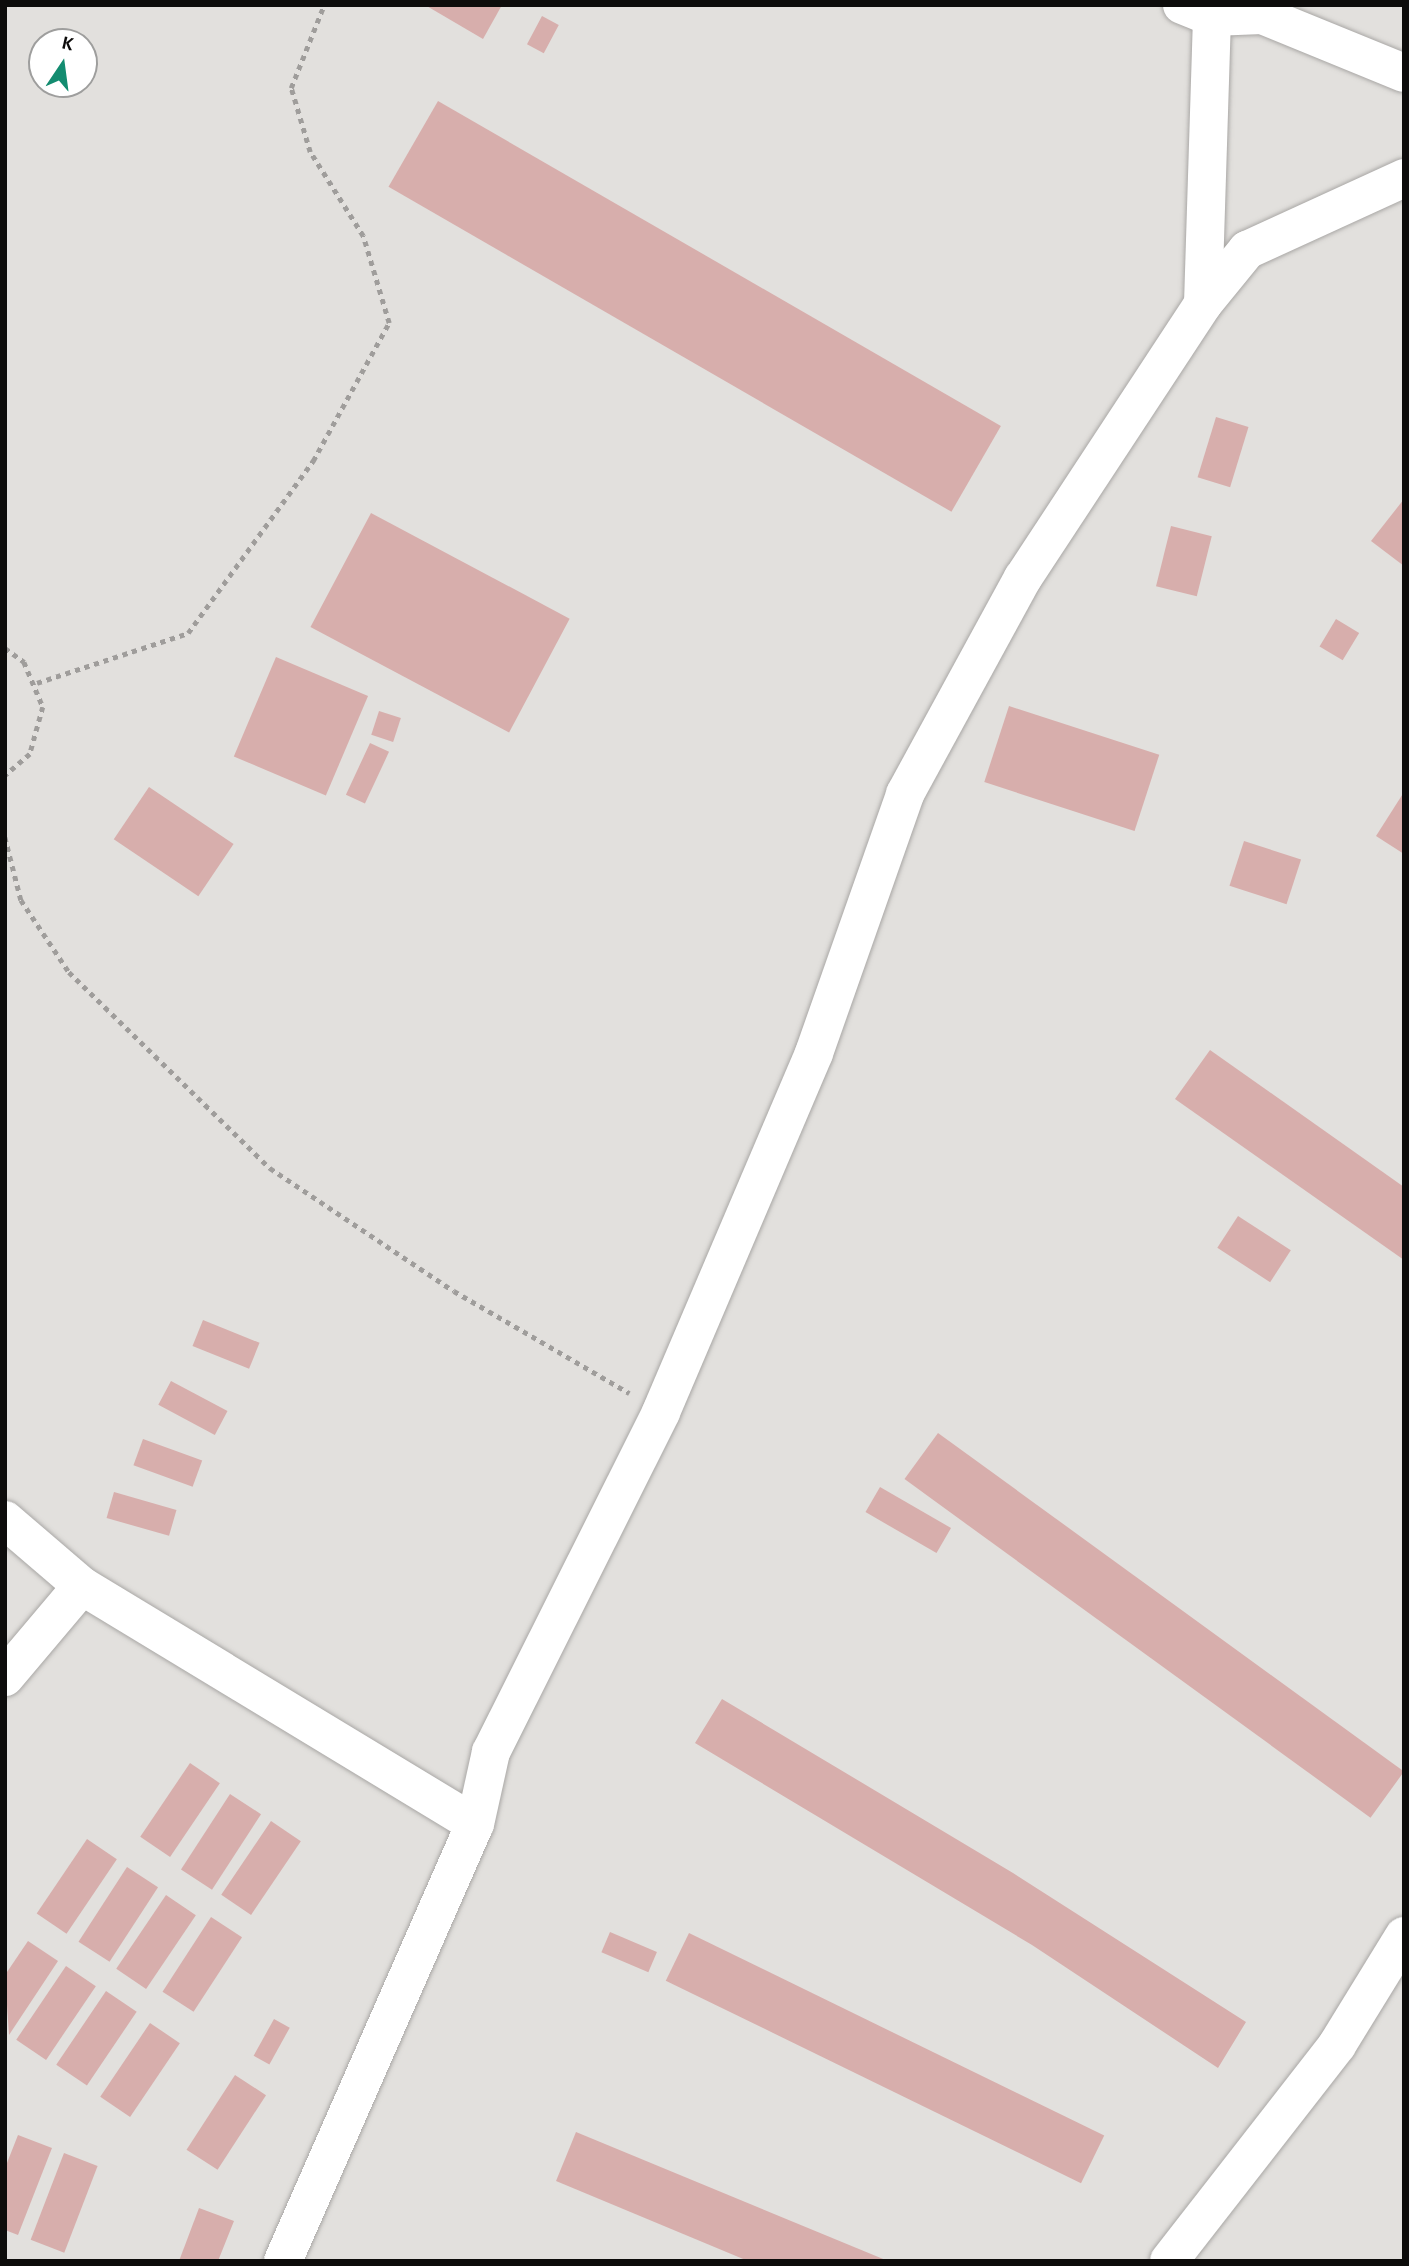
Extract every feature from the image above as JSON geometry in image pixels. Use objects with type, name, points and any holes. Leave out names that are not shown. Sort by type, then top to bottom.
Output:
[{"type":"lane","points":[[1203,304],[1197,11],[1262,15],[1404,73]]},
{"type":"lane","points":[[283,2261],[475,1824],[491,1752],[661,1412],[814,1053],[905,794],[1023,578],[1203,304],[1247,250],[1404,178]]},
{"type":"lane","points":[[5,1520],[82,1586],[475,1824]]},
{"type":"lane","points":[[5,1677],[82,1586]]},
{"type":"lane","points":[[1169,2261],[1337,2045],[1404,1936]]},
{"type":"path","points":[[37,683],[188,633],[313,461],[389,323],[363,236],[310,152],[291,88],[324,5]]},
{"type":"path","points":[[5,648],[24,662],[37,683],[40,732],[30,754],[5,776]]},
{"type":"path","points":[[5,837],[21,900],[69,972],[270,1168],[454,1291],[661,1412]]},
{"type":"building","points":[[425,5],[502,5],[483,39]]},
{"type":"building","points":[[542,16],[559,25],[544,53],[527,44]]},
{"type":"building","points":[[438,101],[1001,426],[951,512],[388,187]]},
{"type":"building","points":[[1216,417],[1249,427],[1230,487],[1198,477]]},
{"type":"building","points":[[1404,499],[1404,566],[1371,541]]},
{"type":"building","points":[[371,513],[570,619],[509,733],[310,627]]},
{"type":"building","points":[[1171,526],[1212,536],[1197,596],[1156,586]]},
{"type":"building","points":[[1336,619],[1359,633],[1343,660],[1320,646]]},
{"type":"building","points":[[276,657],[368,696],[326,795],[234,756]]},
{"type":"building","points":[[1009,706],[1159,755],[1135,831],[984,782]]},
{"type":"building","points":[[379,711],[401,718],[393,742],[371,735]]},
{"type":"building","points":[[370,743],[389,752],[365,804],[346,795]]},
{"type":"building","points":[[149,787],[234,844],[198,896],[114,839]]},
{"type":"building","points":[[1404,792],[1404,854],[1376,836]]},
{"type":"building","points":[[1244,841],[1301,860],[1287,904],[1229,886]]},
{"type":"building","points":[[1210,1050],[1404,1187],[1404,1260],[1175,1099]]},
{"type":"building","points":[[1238,1216],[1291,1250],[1270,1282],[1217,1248]]},
{"type":"building","points":[[203,1320],[260,1343],[249,1369],[193,1346]]},
{"type":"building","points":[[171,1381],[228,1411],[215,1435],[158,1405]]},
{"type":"building","points":[[938,1433],[1404,1772],[1370,1818],[904,1479]]},
{"type":"building","points":[[143,1439],[202,1461],[193,1487],[133,1465]]},
{"type":"building","points":[[880,1487],[951,1528],[937,1553],[866,1512]]},
{"type":"building","points":[[114,1492],[176,1510],[169,1536],[107,1518]]},
{"type":"building","points":[[722,1699],[1013,1873],[1246,2022],[1218,2068],[1032,1945],[695,1743]]},
{"type":"building","points":[[190,1763],[220,1783],[170,1857],[140,1837]]},
{"type":"building","points":[[230,1794],[261,1814],[212,1890],[181,1869]]},
{"type":"building","points":[[271,1821],[301,1841],[251,1915],[221,1895]]},
{"type":"building","points":[[87,1839],[117,1859],[67,1934],[37,1914]]},
{"type":"building","points":[[127,1867],[158,1887],[110,1962],[79,1942]]},
{"type":"building","points":[[166,1895],[196,1915],[146,1989],[116,1969]]},
{"type":"building","points":[[211,1917],[242,1937],[194,2012],[163,1992]]},
{"type":"building","points":[[610,1932],[657,1952],[648,1972],[601,1952]]},
{"type":"building","points":[[689,1933],[1104,2136],[1081,2183],[666,1981]]},
{"type":"building","points":[[28,1941],[58,1961],[9,2035],[5,1975]]},
{"type":"building","points":[[66,1966],[96,1986],[46,2060],[16,2040]]},
{"type":"building","points":[[106,1991],[137,2012],[87,2085],[56,2065]]},
{"type":"building","points":[[274,2019],[290,2028],[269,2064],[254,2056]]},
{"type":"building","points":[[150,2023],[180,2043],[130,2117],[100,2097]]},
{"type":"building","points":[[235,2075],[266,2095],[218,2170],[187,2150]]},
{"type":"building","points":[[576,2132],[888,2261],[748,2261],[556,2181]]},
{"type":"building","points":[[18,2135],[52,2148],[18,2235],[5,2230],[5,2168]]},
{"type":"building","points":[[64,2153],[98,2166],[64,2253],[31,2240]]},
{"type":"building","points":[[199,2208],[234,2221],[218,2261],[179,2261]]}]
